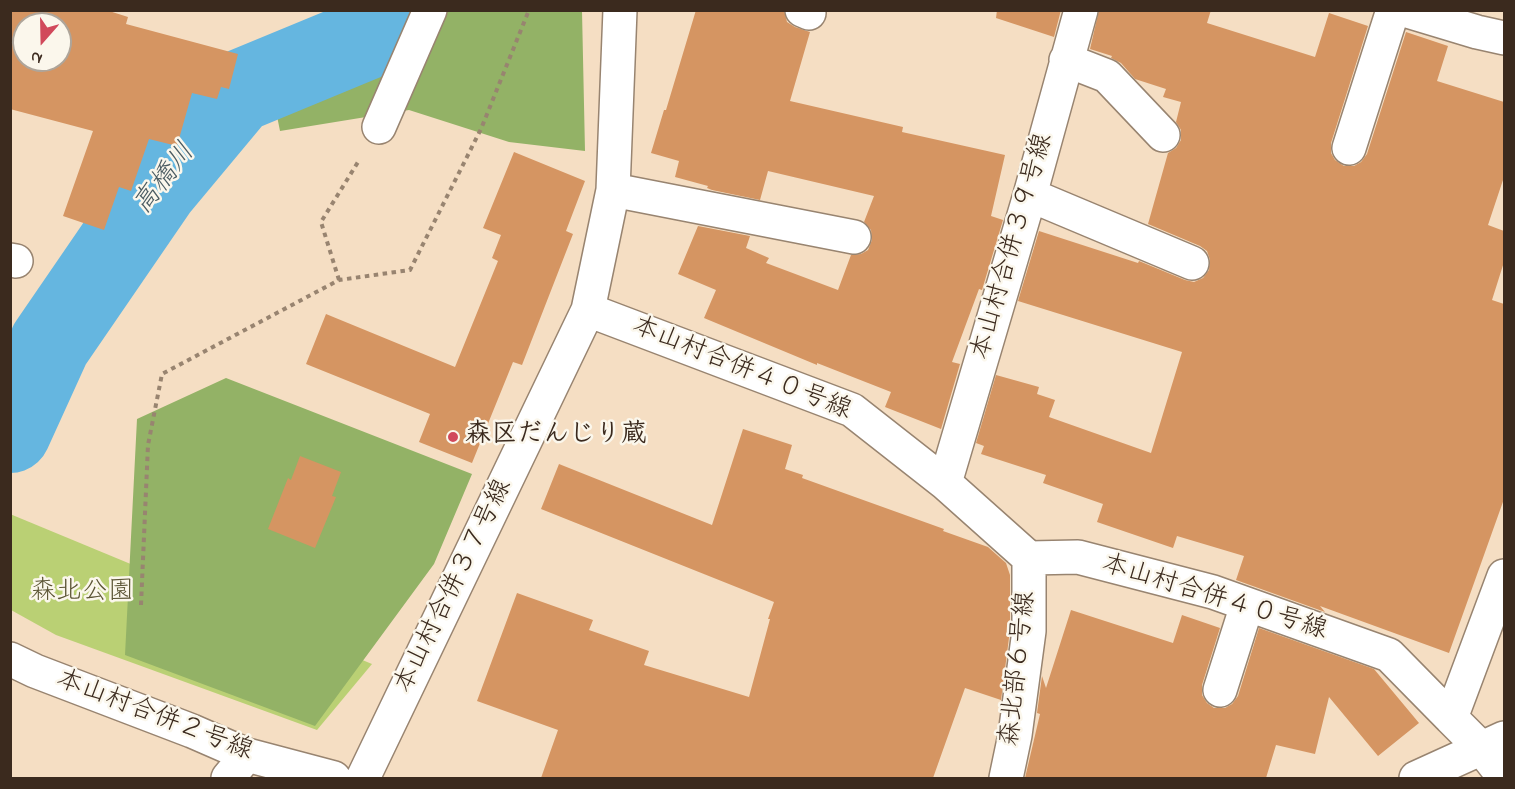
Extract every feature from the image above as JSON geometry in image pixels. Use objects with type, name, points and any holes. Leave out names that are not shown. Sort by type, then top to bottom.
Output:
[{"type":"street","points":[[379,127],[430,10]]},
{"type":"street","name":"本山村合併３７号線","points":[[363,778],[588,310],[613,190],[620,10]]},
{"type":"street","name":"本山村合併３９号線","points":[[945,483],[1030,195],[1081,10]]},
{"type":"street","points":[[1349,148],[1393,10]]},
{"type":"street","points":[[1404,10],[1504,38]]},
{"type":"street","points":[[1066,60],[1107,76],[1163,135]]},
{"type":"street","points":[[613,190],[854,237]]},
{"type":"street","points":[[1030,195],[1192,263]]},
{"type":"street","name":"本山村合併４０号線","points":[[588,310],[852,410],[945,483],[1029,558],[1078,557],[1213,592],[1389,655],[1451,717],[1493,744],[1504,777]]},
{"type":"street","name":"森北部６号線","points":[[1006,778],[1015,735],[1029,632],[1029,558]]},
{"type":"street","points":[[1451,717],[1504,576]]},
{"type":"street","points":[[1220,690],[1247,605]]},
{"type":"street","name":"本山村合併２号線","points":[[10,659],[35,671],[192,731],[238,766],[334,778]]},
{"type":"street","points":[[1416,778],[1493,744]]},
{"type":"path","points":[[141,605],[148,445],[162,374],[339,280],[410,270],[481,129],[529,10]]},
{"type":"path","points":[[339,280],[321,222],[379,127]]},
{"type":"green space","points":[[436,11],[582,11],[585,151],[509,142],[409,110],[280,131],[272,91],[432,27]]},
{"type":"green space","points":[[226,378],[472,474],[434,564],[315,726],[125,655],[137,419]]},
{"type":"green space","name":"森北公園","points":[[10,514],[372,664],[317,730],[56,635],[11,610]]},
{"type":"building","points":[[10,10],[106,10],[128,17],[126,24],[238,54],[229,89],[221,87],[217,99],[192,93],[177,146],[149,139],[131,191],[119,187],[104,230],[63,216],[93,131],[10,109]]},
{"type":"building","points":[[696,10],[784,10],[787,22],[810,32],[790,101],[903,127],[902,132],[1005,155],[991,216],[1003,220],[982,290],[979,289],[952,362],[960,364],[941,429],[885,407],[891,392],[817,363],[817,365],[704,318],[716,290],[678,274],[698,226],[750,236],[746,248],[769,258],[766,263],[838,290],[851,255],[861,254],[868,250],[872,240],[871,230],[864,222],[874,196],[768,171],[760,200],[712,190],[707,188],[708,186],[675,177],[679,161],[651,153]]},
{"type":"building","points":[[997,10],[1061,10],[1054,37],[996,18]]},
{"type":"building","points":[[1099,10],[1211,10],[1207,23],[1315,57],[1329,13],[1368,26],[1331,143],[1331,153],[1335,160],[1344,166],[1354,166],[1361,162],[1367,154],[1406,32],[1448,46],[1437,81],[1504,102],[1504,177],[1488,225],[1504,231],[1504,262],[1492,300],[1504,304],[1504,499],[1449,653],[1320,606],[1325,612],[1236,580],[1244,556],[1177,536],[1173,548],[1097,522],[1103,504],[1043,483],[1046,475],[981,454],[984,446],[976,443],[996,375],[1039,387],[1037,394],[1055,400],[1049,417],[1151,453],[1182,352],[1018,301],[1039,231],[1138,263],[1139,261],[1185,280],[1194,282],[1203,278],[1209,270],[1210,260],[1207,251],[1148,224],[1168,153],[1176,148],[1181,140],[1181,130],[1176,122],[1181,102],[1163,97],[1166,89],[1135,79],[1121,63],[1111,58],[1112,56],[1090,49]]},
{"type":"building","points":[[514,152],[585,181],[566,231],[573,234],[522,365],[513,362],[472,463],[419,442],[430,414],[306,364],[326,314],[455,367],[498,261],[492,258],[501,235],[483,228]]},
{"type":"building","points":[[743,429],[792,445],[785,469],[803,475],[802,478],[988,547],[1006,563],[1010,575],[1010,630],[1001,700],[965,688],[933,778],[541,778],[558,730],[477,701],[517,593],[593,620],[589,630],[649,651],[644,665],[749,697],[774,602],[541,509],[559,464],[712,525]]},
{"type":"building","points":[[300,456],[341,472],[332,496],[336,497],[315,548],[268,529],[288,478],[291,480]]},
{"type":"building","points":[[1071,610],[1173,643],[1182,615],[1220,628],[1202,685],[1202,695],[1214,708],[1225,708],[1232,704],[1238,696],[1259,628],[1374,669],[1419,723],[1378,756],[1329,697],[1315,754],[1276,745],[1266,778],[1025,778],[1040,714],[1037,713],[1042,676],[1046,688]]},
{"type":"waterway","name":"高橋川","points":[[10,432],[50,344],[157,188],[237,92],[382,32],[399,10]]},
{"type":"place","name":"森区だんじり蔵","points":[[453,437]]}]
